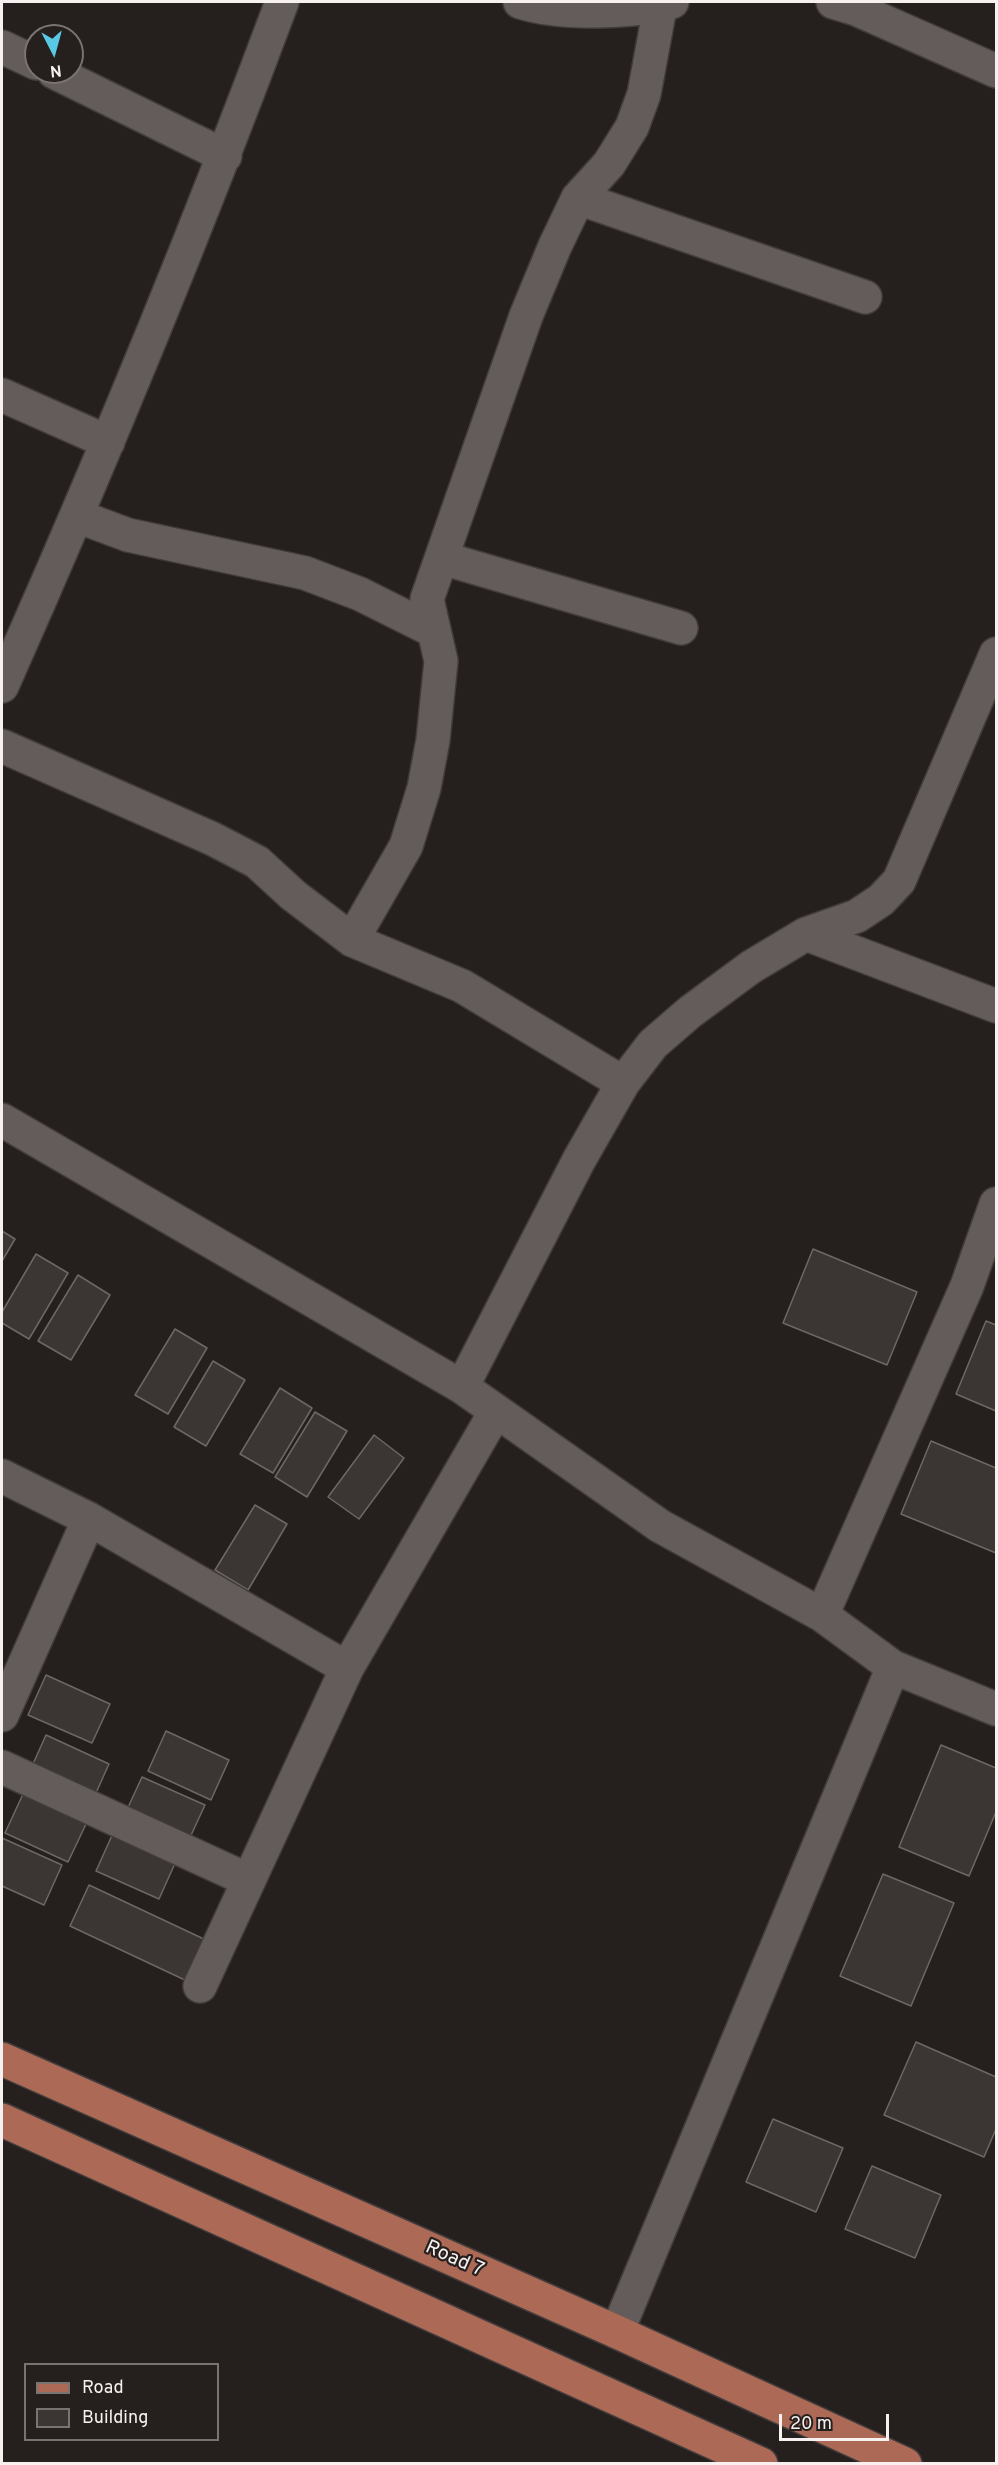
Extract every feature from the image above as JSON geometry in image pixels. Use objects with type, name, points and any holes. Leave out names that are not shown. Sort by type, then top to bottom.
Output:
[{"type":"main road","name":"Road 7","points":[[2,2059],[617,2332],[905,2463]]},
{"type":"main road","points":[[2,2120],[761,2463]]},
{"type":"street","points":[[2,686],[108,442],[225,156],[282,2]]},
{"type":"street","points":[[352,940],[377,892],[406,846],[424,788],[433,740],[441,661],[432,630],[427,600],[526,316],[555,246],[578,198],[609,164],[632,127],[644,94],[665,3],[621,11],[584,11],[520,2]]},
{"type":"street","points":[[833,2],[856,9],[996,71]]},
{"type":"street","points":[[2,47],[24,57]]},
{"type":"street","points":[[78,84],[225,156]]},
{"type":"street","points":[[578,198],[865,297]]},
{"type":"street","points":[[2,395],[108,442]]},
{"type":"street","points":[[77,516],[128,535],[306,573],[360,594],[432,630]]},
{"type":"street","points":[[442,558],[681,628]]},
{"type":"street","points":[[462,1387],[579,1160],[622,1083],[653,1044],[690,1012],[751,967],[806,934],[857,916],[881,900],[899,881],[996,654]]},
{"type":"street","points":[[2,746],[213,839],[257,861],[293,895],[352,940],[462,986],[622,1083]]},
{"type":"street","points":[[806,934],[996,1006]]},
{"type":"street","points":[[2,1120],[462,1387],[660,1526],[822,1615],[893,1667],[996,1708]]},
{"type":"street","points":[[822,1615],[966,1286],[996,1204]]},
{"type":"street","points":[[200,1986],[347,1668],[496,1411]]},
{"type":"street","points":[[2,1476],[89,1519],[347,1668]]},
{"type":"street","points":[[2,1715],[89,1519]]},
{"type":"street","points":[[617,2332],[893,1667]]},
{"type":"street","points":[[2,1767],[248,1880]]},
{"type":"building","points":[[2,1231],[15,1239],[2,1261]]},
{"type":"building","points":[[813,1249],[917,1292],[887,1365],[783,1323]]},
{"type":"building","points":[[36,1254],[68,1273],[29,1339],[2,1323],[2,1312]]},
{"type":"building","points":[[78,1275],[110,1295],[71,1360],[38,1341]]},
{"type":"building","points":[[986,1321],[996,1325],[996,1411],[956,1394]]},
{"type":"building","points":[[175,1329],[207,1348],[168,1414],[135,1395]]},
{"type":"building","points":[[213,1361],[245,1380],[206,1446],[174,1427]]},
{"type":"building","points":[[280,1388],[312,1408],[273,1473],[240,1454]]},
{"type":"building","points":[[315,1412],[347,1431],[307,1497],[275,1477]]},
{"type":"building","points":[[374,1435],[404,1458],[359,1519],[328,1497]]},
{"type":"building","points":[[931,1441],[996,1468],[996,1553],[901,1514]]},
{"type":"building","points":[[255,1505],[287,1524],[248,1590],[215,1570]]},
{"type":"building","points":[[46,1675],[110,1704],[92,1743],[28,1715]]},
{"type":"building","points":[[166,1731],[229,1760],[211,1800],[148,1771]]},
{"type":"building","points":[[46,1735],[109,1764],[91,1804],[28,1775]]},
{"type":"building","points":[[941,1745],[996,1768],[996,1812],[969,1876],[899,1847]]},
{"type":"building","points":[[142,1777],[205,1805],[187,1844],[124,1816]]},
{"type":"building","points":[[23,1794],[87,1822],[68,1862],[5,1833]]},
{"type":"building","points":[[114,1831],[177,1859],[159,1899],[96,1871]]},
{"type":"building","points":[[2,1838],[62,1865],[44,1905],[2,1886]]},
{"type":"building","points":[[883,1874],[954,1903],[911,2006],[840,1976]]},
{"type":"building","points":[[89,1885],[206,1940],[187,1981],[70,1926]]},
{"type":"building","points":[[916,2042],[996,2077],[996,2129],[984,2157],[884,2115]]},
{"type":"building","points":[[773,2119],[843,2148],[816,2212],[746,2182]]},
{"type":"building","points":[[872,2166],[941,2195],[915,2258],[845,2229]]}]
